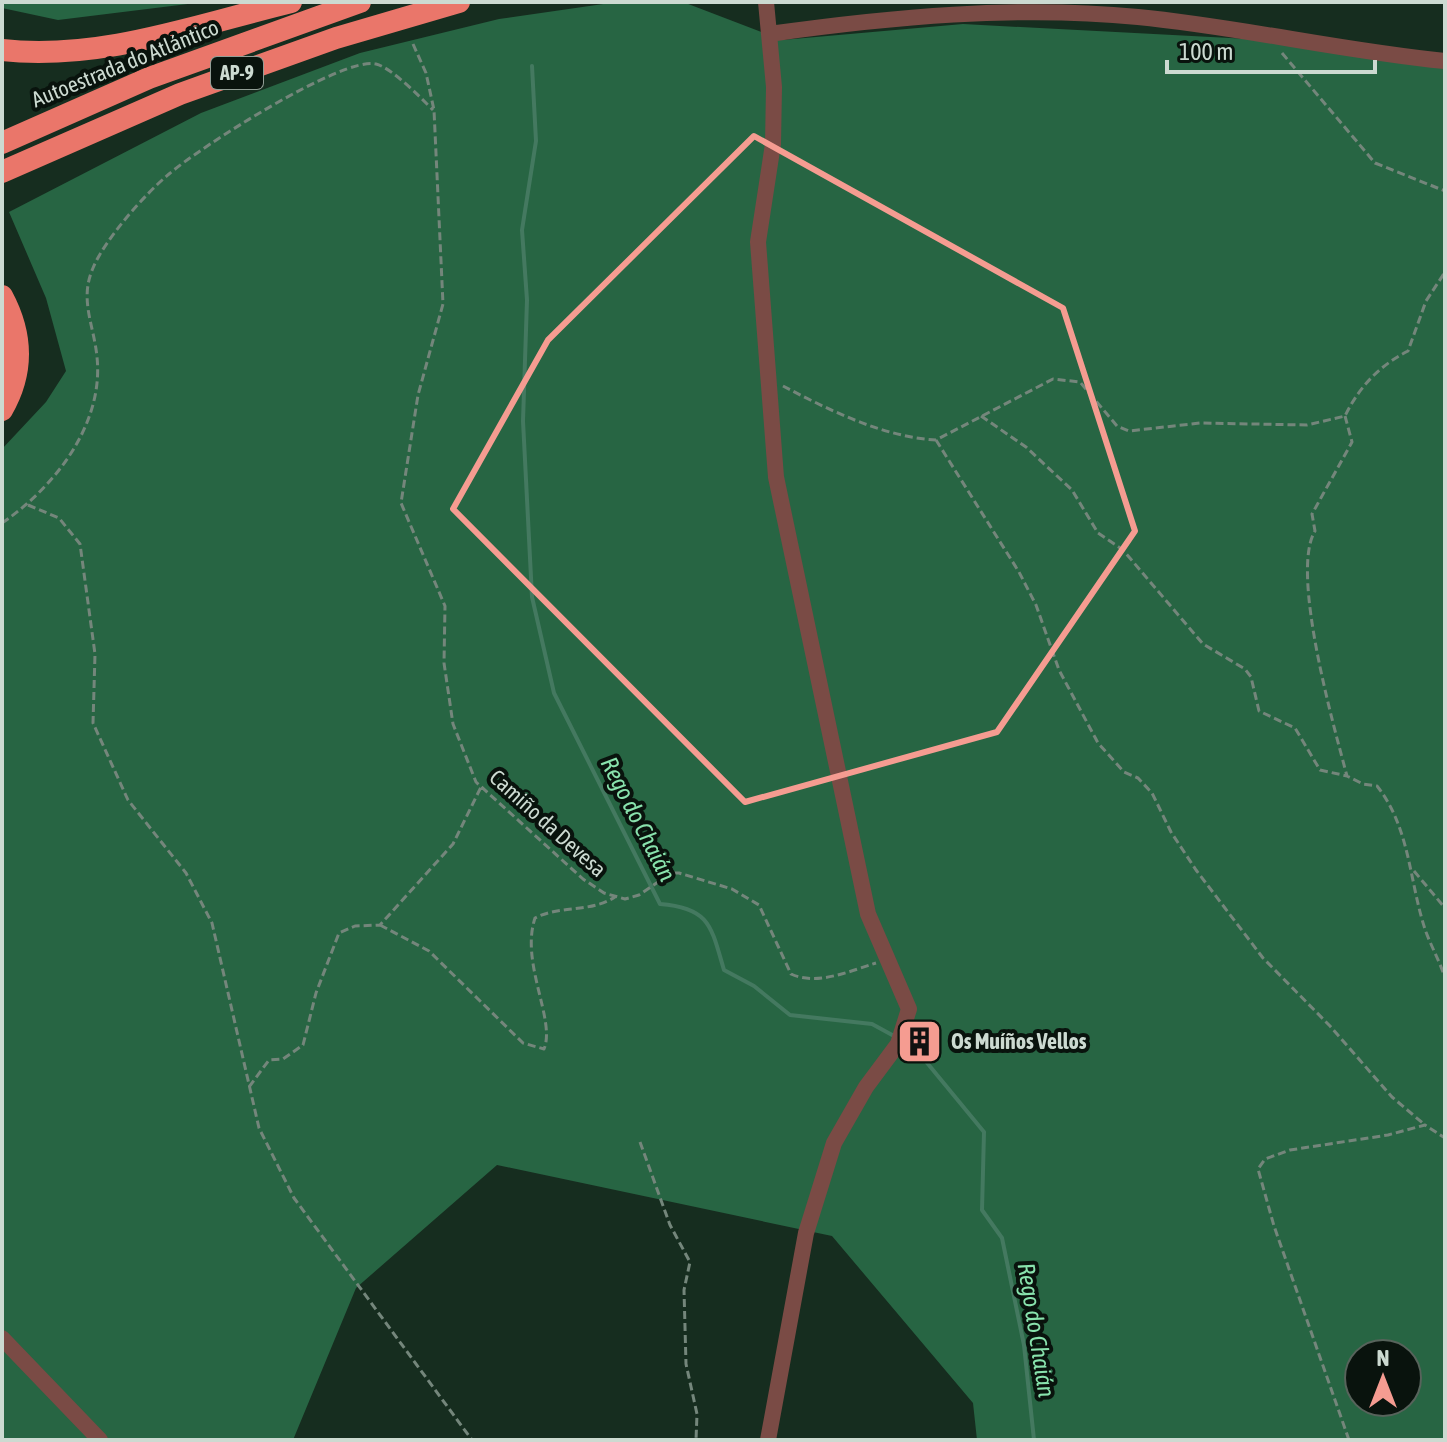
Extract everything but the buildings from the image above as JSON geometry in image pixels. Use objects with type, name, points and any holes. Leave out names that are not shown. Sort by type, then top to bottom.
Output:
[{"type":"highway","points":[[2,50],[45,54],[136,41],[291,2]]},
{"type":"highway","name":"Autoestrada do Atlántico","points":[[4,142],[149,78],[360,2]]},
{"type":"highway","name":"AP-9","points":[[16,168],[180,94],[336,38],[459,2]]},
{"type":"highway","points":[[2,187],[16,168]]},
{"type":"highway","points":[[2,296],[19,346],[18,373],[2,410]]},
{"type":"highway","points":[[2,335],[2,367]]},
{"type":"street","points":[[766,2],[773,144],[758,229],[768,378],[782,516],[868,914],[908,1003],[902,1038],[866,1087],[834,1143],[806,1233],[768,1440]]},
{"type":"street","points":[[768,27],[988,14],[1077,13],[1269,35],[1358,52],[1445,61]]},
{"type":"street","points":[[2,1338],[100,1440]]},
{"type":"path","points":[[1269,35],[1375,163],[1445,191]]},
{"type":"path","name":"Camiño da Devesa","points":[[413,44],[426,73],[434,110],[443,304],[418,395],[401,503],[445,606],[444,663],[453,724],[481,787],[583,879],[604,893],[625,899],[639,895],[664,876],[679,873],[732,889],[759,905],[784,966],[799,978],[821,978],[888,959]]},
{"type":"path","points":[[2,523],[28,505],[85,430],[98,387],[97,356],[85,302],[93,267],[124,223],[169,174],[269,107],[357,64],[378,64],[434,110]]},
{"type":"path","points":[[1347,776],[1317,663],[1308,574],[1309,541],[1315,531],[1312,514],[1352,442],[1345,416],[1358,390],[1392,359],[1408,351],[1426,301],[1445,272]]},
{"type":"path","points":[[768,378],[833,412],[917,439],[936,440],[1053,379],[1080,382],[1117,426],[1129,431],[1200,423],[1307,425],[1345,416]]},
{"type":"path","points":[[981,416],[1026,447],[1072,490],[1098,533],[1123,550],[1203,644],[1245,669],[1251,677],[1259,711],[1295,728],[1320,770],[1377,786],[1393,806],[1413,869],[1426,931],[1445,978]]},
{"type":"path","points":[[936,440],[1019,572],[1036,605],[1059,670],[1098,743],[1124,772],[1138,778],[1152,793],[1171,832],[1263,958],[1330,1026],[1392,1097],[1445,1138]]},
{"type":"path","points":[[28,505],[59,518],[80,544],[95,654],[93,723],[128,800],[186,873],[212,923],[259,1128],[294,1198],[472,1440]]},
{"type":"path","points":[[380,925],[453,844],[481,787]]},
{"type":"path","points":[[1413,869],[1445,908]]},
{"type":"path","points":[[249,1087],[269,1060],[283,1059],[303,1045],[316,993],[339,933],[355,926],[380,925],[429,951],[523,1043],[544,1049],[548,1026],[532,961],[530,932],[535,918],[545,913],[589,908],[616,896]]},
{"type":"path","points":[[1349,1440],[1274,1226],[1258,1169],[1265,1159],[1290,1150],[1388,1135],[1425,1125]]},
{"type":"path","points":[[640,1142],[670,1225],[690,1262],[684,1290],[686,1364],[697,1414],[696,1440]]},
{"type":"highlighted area","points":[[754,136],[1063,308],[1135,531],[997,732],[745,802],[453,509],[548,340]]},
{"type":"green space","points":[[2,2],[204,2],[58,20],[2,8]]},
{"type":"green space","points":[[617,2],[683,2],[782,40],[963,24],[1268,40],[1445,67],[1445,1440],[977,1440],[973,1403],[832,1236],[497,1165],[356,1288],[293,1440],[2,1440],[2,449],[46,402],[66,371],[46,298],[9,212],[201,113],[360,53],[499,19]]},
{"type":"waterway","name":"Rego do Chaián","points":[[532,66],[536,141],[522,230],[527,300],[523,421],[532,597],[554,693],[660,904],[689,910],[706,922],[724,970],[754,986],[790,1015],[872,1024],[894,1036]]},
{"type":"waterway","name":"Rego do Chaián","points":[[905,1042],[914,1047],[984,1132],[982,1210],[1002,1238],[1024,1345],[1034,1440]]},
{"type":"place","name":"Os Muíños Vellos","points":[[920,1041]]}]
